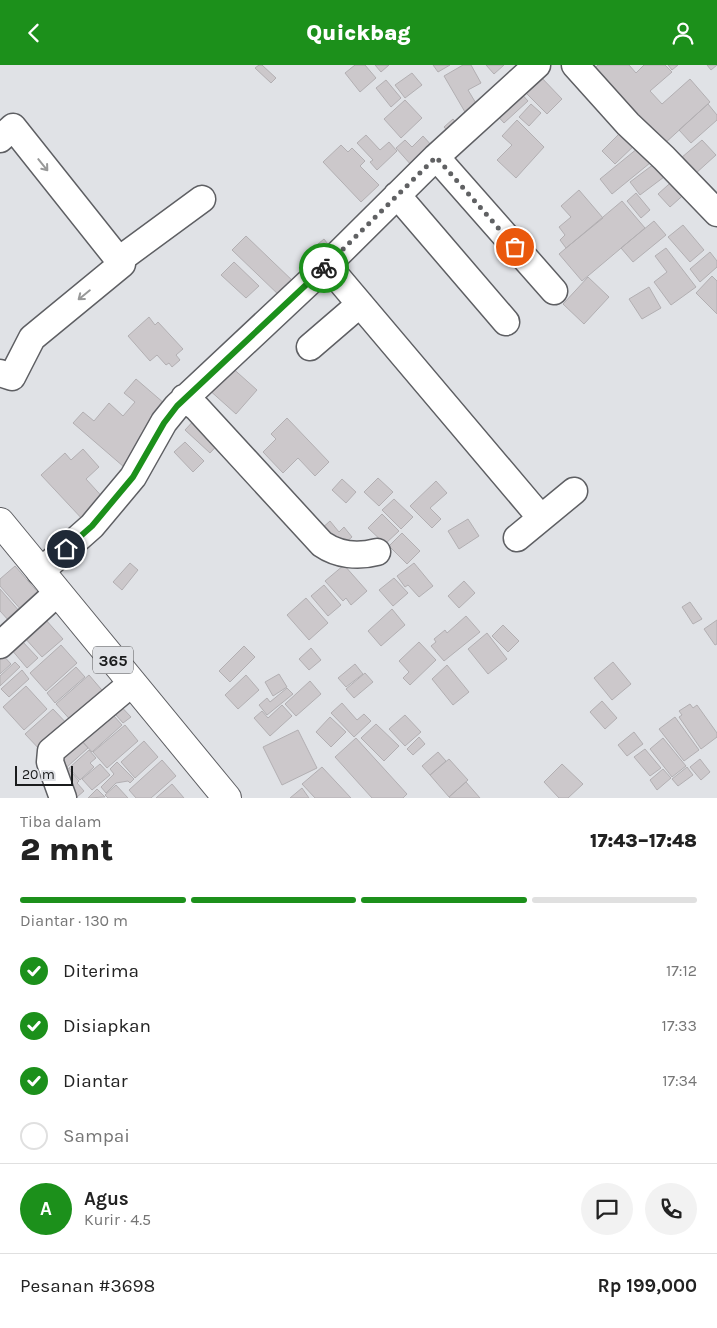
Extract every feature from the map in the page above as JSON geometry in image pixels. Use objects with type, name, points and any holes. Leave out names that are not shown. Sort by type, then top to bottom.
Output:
[{"type":"main road","name":"365","points":[[0,522],[227,798]]},
{"type":"street","points":[[40,572],[92,526],[133,477],[164,423],[184,398],[327,265],[436,157],[537,65]]},
{"type":"street","points":[[575,65],[628,124],[717,213]]},
{"type":"street","points":[[0,139],[13,127],[122,264],[32,338],[12,377],[0,373]]},
{"type":"street","points":[[436,157],[554,291]]},
{"type":"street","points":[[397,195],[506,322]]},
{"type":"street","points":[[119,260],[202,199]]},
{"type":"street","points":[[327,265],[541,519]]},
{"type":"street","points":[[310,347],[360,304]]},
{"type":"street","points":[[184,398],[197,408],[322,544],[331,550],[356,555],[377,552]]},
{"type":"street","points":[[517,539],[574,491]]},
{"type":"street","points":[[0,645],[58,593]]},
{"type":"street","points":[[66,794],[50,762],[51,751],[132,683]]},
{"type":"building","points":[[262,65],[276,78],[271,83],[255,68]]},
{"type":"building","points":[[355,65],[365,65],[376,78],[360,92],[345,73]]},
{"type":"building","points":[[375,65],[389,65],[381,72]]},
{"type":"building","points":[[433,65],[450,65],[438,72]]},
{"type":"building","points":[[463,65],[471,65],[481,83],[468,90],[477,105],[465,112],[444,76]]},
{"type":"building","points":[[486,65],[504,65],[494,74]]},
{"type":"building","points":[[598,65],[629,65],[636,73],[644,65],[665,65],[672,72],[650,91],[662,104],[690,79],[710,102],[664,144],[595,68]]},
{"type":"building","points":[[668,65],[678,65],[672,70]]},
{"type":"building","points":[[707,65],[717,65],[711,70]]},
{"type":"building","points":[[412,73],[422,85],[405,98],[395,85]]},
{"type":"building","points":[[539,75],[562,99],[547,114],[524,91]]},
{"type":"building","points":[[386,80],[401,98],[391,107],[376,88]]},
{"type":"building","points":[[518,90],[528,101],[504,123],[494,112]]},
{"type":"building","points":[[405,100],[422,118],[401,138],[384,119]]},
{"type":"building","points":[[531,104],[541,113],[529,126],[519,117]]},
{"type":"building","points":[[708,104],[717,115],[717,120],[691,143],[679,130]]},
{"type":"building","points":[[453,119],[462,130],[453,137],[444,127]]},
{"type":"building","points":[[517,120],[544,147],[516,178],[497,160],[512,145],[502,136]]},
{"type":"building","points":[[627,126],[640,140],[615,164],[602,151]]},
{"type":"building","points":[[366,135],[380,150],[389,142],[397,151],[377,170],[370,162],[373,160],[357,143]]},
{"type":"building","points":[[423,136],[433,147],[412,166],[396,148],[405,140],[412,147]]},
{"type":"building","points":[[702,140],[716,155],[695,174],[681,158]]},
{"type":"building","points":[[341,145],[348,152],[352,148],[365,161],[360,166],[379,185],[361,202],[323,162]]},
{"type":"building","points":[[638,148],[650,163],[612,194],[600,179]]},
{"type":"building","points":[[654,164],[664,177],[640,195],[630,182]]},
{"type":"building","points":[[677,177],[689,190],[670,207],[658,194]]},
{"type":"building","points":[[579,190],[603,218],[566,248],[560,240],[565,235],[559,227],[571,217],[561,206]]},
{"type":"building","points":[[636,193],[650,210],[641,218],[627,201]]},
{"type":"building","points":[[622,201],[645,228],[582,281],[559,254]]},
{"type":"building","points":[[654,221],[666,235],[633,262],[621,248]]},
{"type":"building","points":[[683,225],[704,250],[690,262],[668,237]]},
{"type":"building","points":[[246,236],[296,284],[282,298],[232,250]]},
{"type":"building","points":[[324,239],[334,252],[317,267],[306,254]]},
{"type":"building","points":[[666,248],[696,287],[671,305],[654,282],[667,272],[655,256]]},
{"type":"building","points":[[710,252],[717,261],[717,267],[700,282],[690,269]]},
{"type":"building","points":[[234,262],[259,286],[246,298],[221,275]]},
{"type":"building","points":[[712,276],[717,281],[717,314],[696,293]]},
{"type":"building","points":[[588,277],[609,297],[584,324],[563,304]]},
{"type":"building","points":[[649,287],[661,308],[642,319],[629,299]]},
{"type":"building","points":[[149,317],[155,325],[158,322],[183,349],[176,355],[180,360],[172,367],[169,363],[166,365],[157,355],[150,361],[128,336]]},
{"type":"building","points":[[229,365],[257,390],[236,414],[207,388]]},
{"type":"building","points":[[136,379],[172,410],[124,467],[73,423],[83,412],[94,421],[109,403],[123,416],[135,402],[124,393]]},
{"type":"building","points":[[198,416],[223,439],[210,453],[185,430]]},
{"type":"building","points":[[287,418],[329,462],[315,476],[298,458],[283,473],[263,452],[276,439],[271,434]]},
{"type":"building","points":[[185,442],[204,461],[193,472],[174,452]]},
{"type":"building","points":[[83,449],[99,467],[86,479],[107,502],[85,522],[41,475],[65,453],[71,460]]},
{"type":"building","points":[[378,478],[393,492],[379,506],[364,492]]},
{"type":"building","points":[[342,479],[356,492],[346,503],[332,490]]},
{"type":"building","points":[[436,481],[447,493],[430,508],[441,519],[432,528],[410,506]]},
{"type":"building","points":[[394,499],[413,517],[401,529],[382,510]]},
{"type":"building","points":[[382,514],[399,531],[385,544],[368,528]]},
{"type":"building","points":[[468,519],[479,536],[459,549],[448,531]]},
{"type":"building","points":[[330,521],[339,532],[344,527],[352,537],[338,549],[320,530]]},
{"type":"building","points":[[402,533],[420,551],[407,564],[389,546]]},
{"type":"building","points":[[130,563],[138,570],[122,590],[113,582]]},
{"type":"building","points":[[414,563],[433,586],[419,597],[408,585],[405,587],[397,576]]},
{"type":"building","points":[[344,565],[367,591],[351,605],[346,598],[343,601],[325,581]]},
{"type":"building","points":[[15,566],[41,596],[23,612],[0,586],[0,579]]},
{"type":"building","points":[[394,578],[408,593],[393,606],[379,590]]},
{"type":"building","points":[[464,581],[475,593],[459,608],[448,596]]},
{"type":"building","points":[[324,585],[341,605],[328,616],[311,596]]},
{"type":"building","points":[[0,589],[20,612],[10,622],[0,611]]},
{"type":"building","points":[[306,598],[328,623],[309,640],[287,615]]},
{"type":"building","points":[[690,602],[702,619],[693,624],[682,607]]},
{"type":"building","points":[[392,609],[405,625],[381,646],[368,631]]},
{"type":"building","points":[[466,616],[480,632],[444,661],[431,646],[436,642],[434,639],[445,630],[447,633]]},
{"type":"building","points":[[45,619],[63,639],[42,657],[24,637]]},
{"type":"building","points":[[717,620],[717,644],[715,645],[704,629]]},
{"type":"building","points":[[503,625],[519,641],[508,652],[492,636]]},
{"type":"building","points":[[487,633],[507,659],[488,674],[468,649]]},
{"type":"building","points":[[21,640],[38,658],[27,668],[11,649]]},
{"type":"building","points":[[419,642],[436,660],[410,685],[403,678],[409,672],[399,661]]},
{"type":"building","points":[[61,645],[77,663],[46,691],[30,673]]},
{"type":"building","points":[[244,646],[255,657],[230,682],[219,671]]},
{"type":"building","points":[[311,648],[321,660],[309,670],[299,659]]},
{"type":"building","points":[[0,652],[11,664],[0,674]]},
{"type":"building","points":[[15,662],[20,667],[0,686],[0,676]]},
{"type":"building","points":[[613,662],[631,684],[612,700],[594,678]]},
{"type":"building","points":[[355,664],[363,674],[346,687],[338,678]]},
{"type":"building","points":[[447,665],[469,692],[453,705],[432,679]]},
{"type":"building","points":[[76,667],[85,677],[55,703],[47,693]]},
{"type":"building","points":[[22,670],[29,679],[9,697],[1,689]]},
{"type":"building","points":[[365,673],[373,682],[354,698],[346,689]]},
{"type":"building","points":[[279,674],[287,687],[273,696],[265,682]]},
{"type":"building","points":[[89,675],[107,696],[75,725],[56,704]]},
{"type":"building","points":[[246,675],[259,690],[238,709],[225,695]]},
{"type":"building","points":[[310,681],[321,694],[296,716],[285,704]]},
{"type":"building","points":[[26,686],[47,709],[24,730],[3,707]]},
{"type":"building","points":[[287,688],[293,694],[267,715],[259,705],[267,698],[270,702]]},
{"type":"building","points":[[115,700],[131,717],[123,723],[108,706]]},
{"type":"building","points":[[602,701],[617,718],[605,729],[590,712]]},
{"type":"building","points":[[342,703],[357,720],[364,714],[371,721],[354,737],[331,713]]},
{"type":"building","points":[[690,704],[693,708],[697,705],[717,733],[717,737],[701,749],[679,717],[682,715],[679,711]]},
{"type":"building","points":[[282,705],[292,716],[270,736],[254,718],[262,711],[268,718]]},
{"type":"building","points":[[105,706],[122,725],[92,752],[75,733]]},
{"type":"building","points":[[53,709],[71,728],[43,753],[25,734]]},
{"type":"building","points":[[405,715],[421,732],[405,746],[389,729]]},
{"type":"building","points":[[330,717],[346,732],[331,747],[316,732]]},
{"type":"building","points":[[675,717],[699,750],[684,761],[659,729]]},
{"type":"building","points":[[376,724],[399,746],[384,761],[361,738]]},
{"type":"building","points":[[125,725],[138,741],[107,768],[93,752]]},
{"type":"building","points":[[298,730],[317,768],[282,785],[263,747]]},
{"type":"building","points":[[634,732],[643,744],[627,756],[618,745]]},
{"type":"building","points":[[76,735],[88,748],[67,767],[54,754]]},
{"type":"building","points":[[419,737],[425,744],[413,755],[407,749]]},
{"type":"building","points":[[356,738],[407,794],[403,798],[372,798],[335,757]]},
{"type":"building","points":[[663,738],[686,766],[672,777],[650,749]]},
{"type":"building","points":[[144,741],[158,757],[135,778],[121,762]]},
{"type":"building","points":[[645,749],[661,768],[650,776],[634,757]]},
{"type":"building","points":[[89,750],[96,758],[90,763],[94,767],[80,780],[69,768]]},
{"type":"building","points":[[438,752],[446,761],[430,775],[422,766]]},
{"type":"building","points":[[449,759],[468,780],[449,797],[430,775]]},
{"type":"building","points":[[700,759],[710,772],[701,780],[690,767]]},
{"type":"building","points":[[162,760],[176,776],[151,798],[136,798],[129,790]]},
{"type":"building","points":[[117,762],[134,779],[130,783],[128,781],[116,783],[106,793],[101,787],[114,774],[110,769]]},
{"type":"building","points":[[100,764],[110,775],[92,790],[82,779]]},
{"type":"building","points":[[562,764],[583,784],[568,798],[559,798],[544,782]]},
{"type":"building","points":[[67,767],[79,781],[77,783],[84,791],[77,797],[58,775]]},
{"type":"building","points":[[322,767],[351,798],[315,798],[302,784]]},
{"type":"building","points":[[687,767],[693,775],[678,786],[672,779]]},
{"type":"building","points":[[663,769],[671,778],[657,790],[650,780]]},
{"type":"building","points":[[466,782],[480,798],[449,797]]},
{"type":"building","points":[[172,784],[184,798],[156,798]]},
{"type":"building","points":[[116,785],[128,798],[108,798],[105,795]]},
{"type":"building","points":[[302,788],[309,798],[290,798]]},
{"type":"building","points":[[97,789],[105,797],[88,798]]},
{"type":"way so far","points":[[324,268],[436,157],[515,247]]},
{"type":"route","points":[[66,549],[92,526],[133,477],[164,423],[177,406],[324,268]]}]
